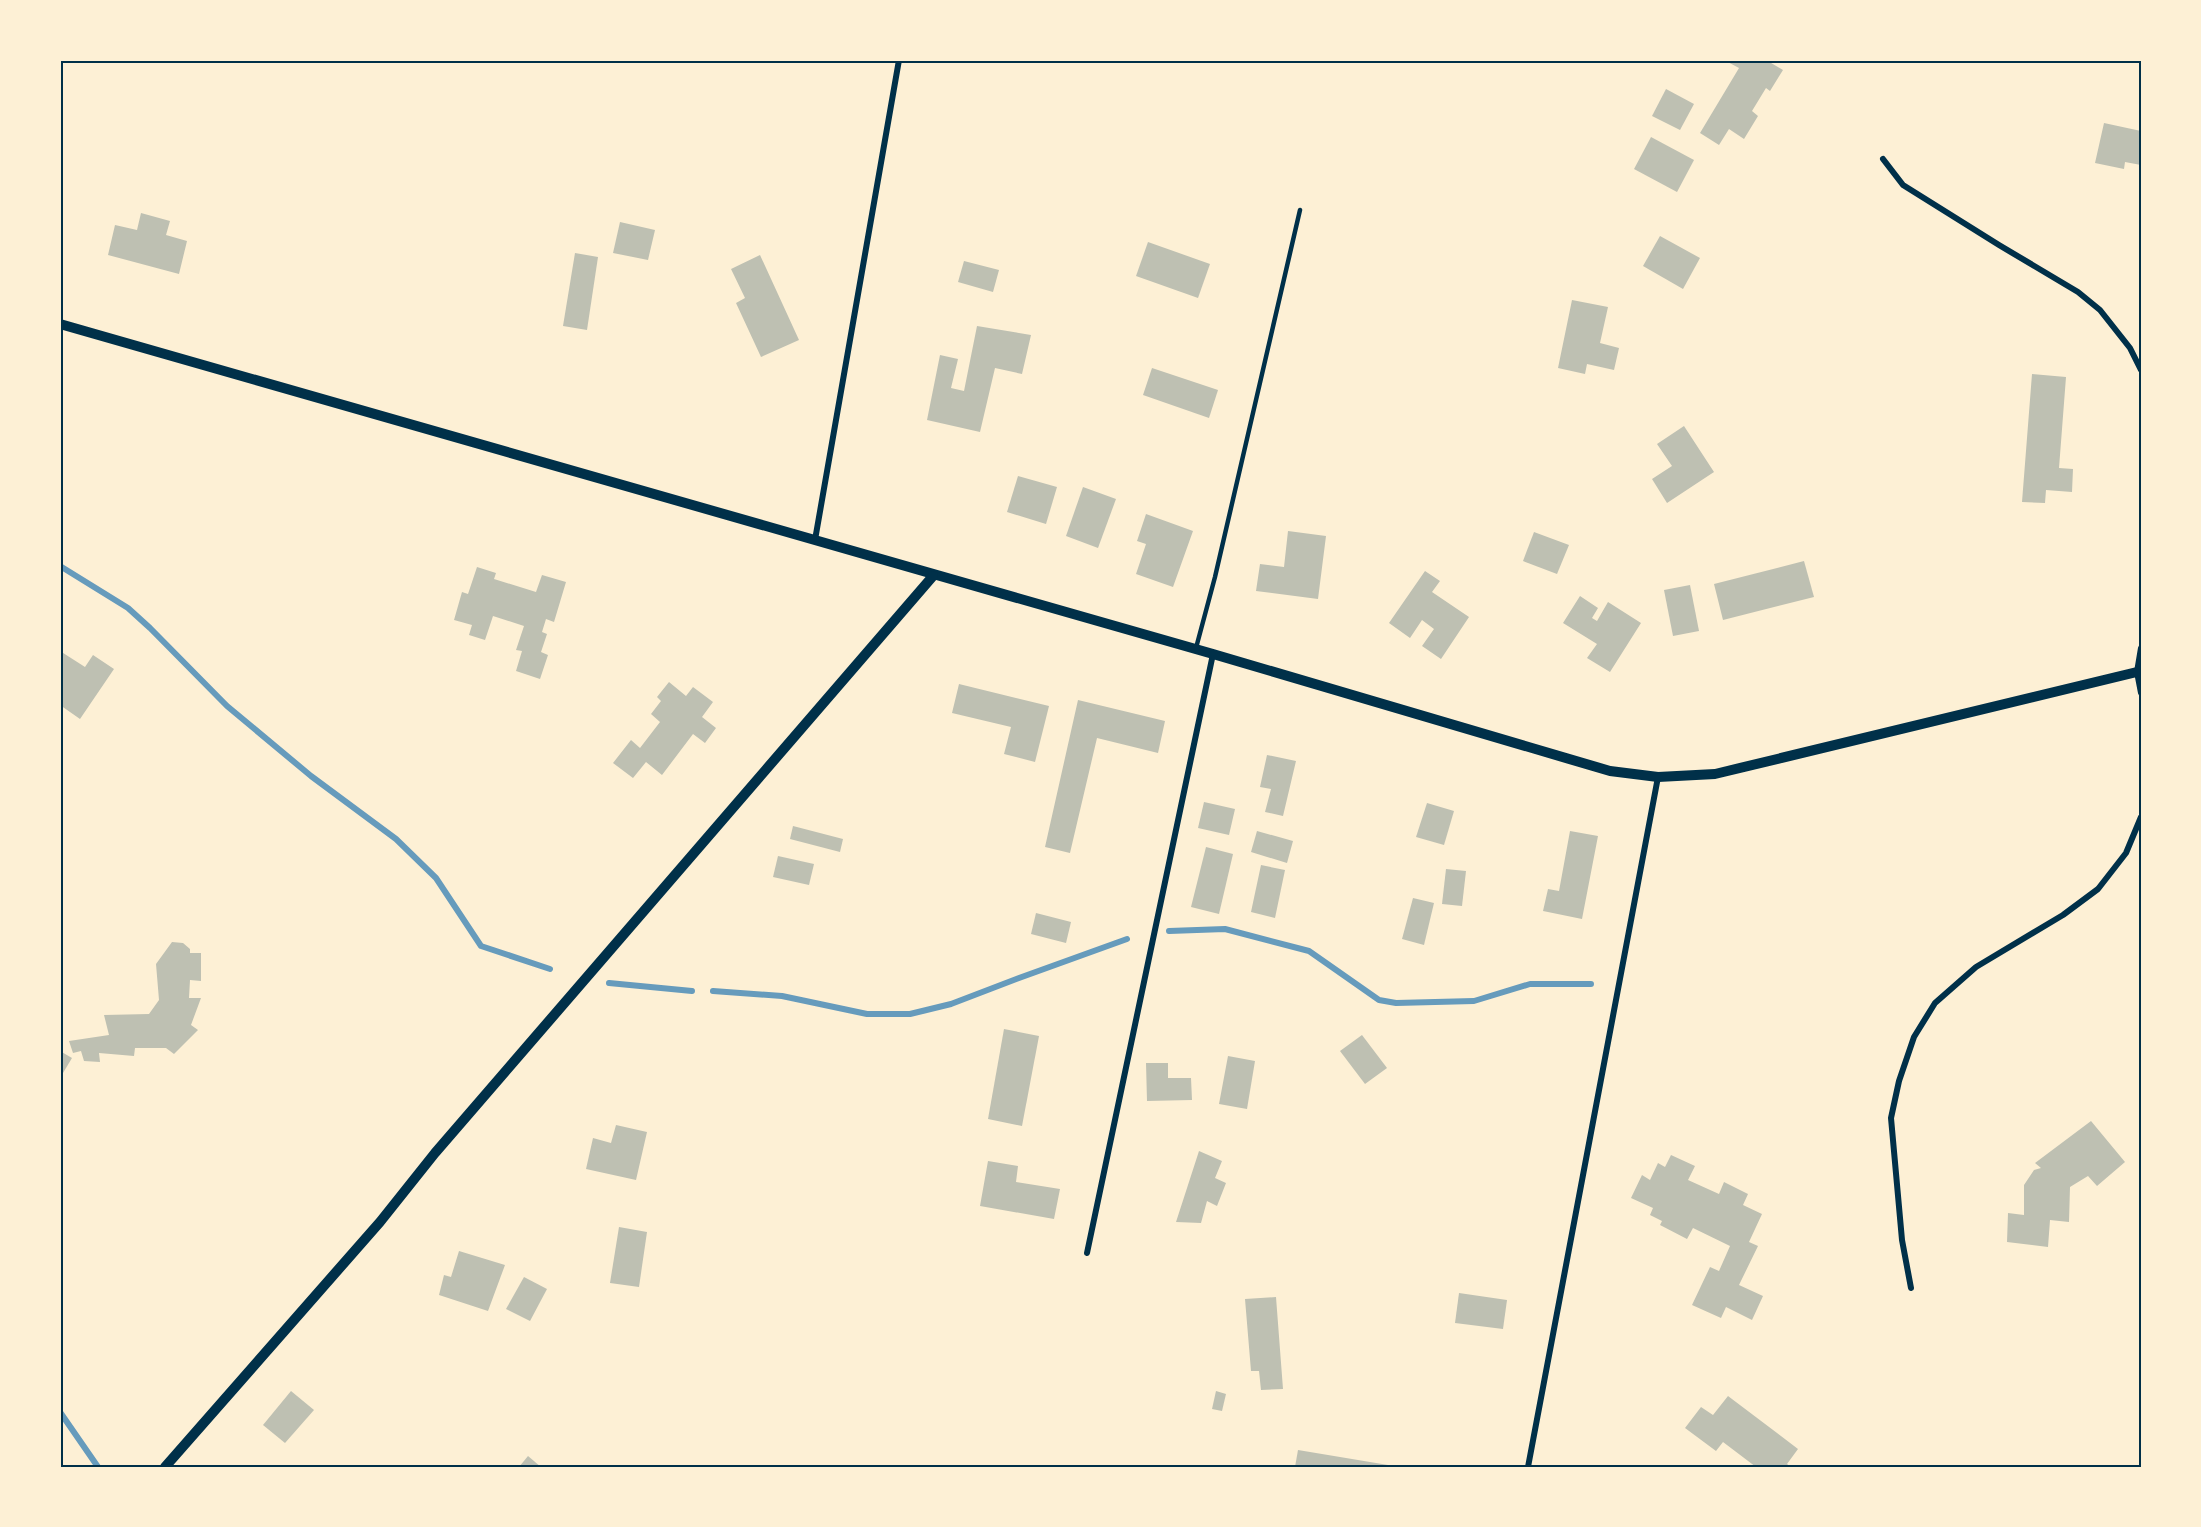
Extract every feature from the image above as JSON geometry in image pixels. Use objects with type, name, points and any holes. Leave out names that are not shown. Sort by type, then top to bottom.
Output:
[{"type":"street","points":[[815,540],[899,60]]},
{"type":"street","points":[[1882,159],[1903,185],[1999,246],[2078,292],[2100,310],[2130,348],[2141,370]]},
{"type":"street","points":[[60,324],[815,540],[933,576],[1213,654],[1610,771],[1658,777],[1715,774],[2139,672]]},
{"type":"street","points":[[165,1467],[372,1231],[427,1163],[933,576]]},
{"type":"street","points":[[2141,648],[2139,672],[2141,693]]},
{"type":"street","points":[[1087,1253],[1213,654]]},
{"type":"street","points":[[1528,1467],[1658,777]]},
{"type":"street","points":[[1911,1288],[1902,1239],[1891,1118],[1899,1081],[1914,1037],[1935,1003],[1976,967],[2063,915],[2098,890],[2126,853],[2141,817]]},
{"type":"lane","points":[[1195,650],[1215,578],[1300,210]]},
{"type":"building","points":[[1724,60],[1766,60],[1783,70],[1770,91],[1766,88],[1752,111],[1758,116],[1744,139],[1729,129],[1719,145],[1700,133],[1739,68]]},
{"type":"building","points":[[1666,89],[1694,104],[1680,130],[1652,116]]},
{"type":"building","points":[[2104,123],[2141,131],[2141,165],[2125,162],[2124,169],[2095,163]]},
{"type":"building","points":[[1651,137],[1694,160],[1677,192],[1634,169]]},
{"type":"building","points":[[141,213],[170,221],[166,235],[187,241],[179,274],[108,255],[115,225],[137,230]]},
{"type":"building","points":[[620,222],[655,230],[648,260],[613,253]]},
{"type":"building","points":[[1660,236],[1700,258],[1683,289],[1643,266]]},
{"type":"building","points":[[1148,242],[1210,264],[1198,298],[1136,276]]},
{"type":"building","points":[[575,253],[598,257],[587,330],[563,326]]},
{"type":"building","points":[[760,255],[799,340],[761,357],[736,303],[745,298],[731,269]]},
{"type":"building","points":[[964,261],[999,270],[993,292],[958,282]]},
{"type":"building","points":[[1572,300],[1608,307],[1600,343],[1619,348],[1614,370],[1587,364],[1585,374],[1558,368]]},
{"type":"building","points":[[977,326],[1031,335],[1022,374],[995,368],[980,432],[927,420],[940,355],[958,359],[951,388],[964,391]]},
{"type":"building","points":[[1152,368],[1218,390],[1209,418],[1143,395]]},
{"type":"building","points":[[2032,374],[2066,377],[2059,468],[2073,469],[2072,492],[2046,490],[2045,503],[2022,502]]},
{"type":"building","points":[[1684,426],[1714,472],[1667,503],[1652,479],[1672,466],[1657,444]]},
{"type":"building","points":[[1018,476],[1057,487],[1046,524],[1007,512]]},
{"type":"building","points":[[1083,487],[1116,499],[1098,548],[1066,536]]},
{"type":"building","points":[[1146,514],[1193,531],[1173,587],[1136,574],[1146,544],[1137,541]]},
{"type":"building","points":[[1288,531],[1326,536],[1318,599],[1256,591],[1260,564],[1284,567]]},
{"type":"building","points":[[1534,532],[1569,545],[1557,574],[1523,561]]},
{"type":"building","points":[[1804,561],[1814,597],[1723,620],[1714,584]]},
{"type":"building","points":[[477,567],[496,573],[494,579],[536,592],[542,575],[566,582],[554,622],[546,619],[542,632],[547,634],[541,652],[548,655],[540,679],[516,671],[522,651],[516,650],[524,626],[493,616],[485,640],[469,635],[472,625],[454,620],[462,592],[468,594]]},
{"type":"building","points":[[1425,571],[1440,581],[1432,592],[1469,617],[1441,659],[1422,646],[1434,629],[1422,620],[1410,638],[1389,623]]},
{"type":"building","points":[[1690,585],[1699,631],[1673,636],[1664,590]]},
{"type":"building","points":[[1580,596],[1598,608],[1592,618],[1597,621],[1608,602],[1641,623],[1610,672],[1587,658],[1597,644],[1563,623]]},
{"type":"building","points":[[60,651],[85,667],[93,655],[114,669],[80,719],[60,705]]},
{"type":"building","points":[[669,682],[686,696],[693,687],[713,702],[702,717],[716,728],[705,743],[693,734],[662,775],[646,762],[633,778],[613,763],[631,740],[640,748],[660,722],[651,714],[661,701],[657,697]]},
{"type":"building","points":[[959,684],[1049,706],[1035,762],[1004,754],[1011,727],[952,713]]},
{"type":"building","points":[[1078,700],[1165,721],[1158,753],[1097,738],[1070,853],[1045,847]]},
{"type":"building","points":[[1267,755],[1296,761],[1283,816],[1265,812],[1271,789],[1260,787]]},
{"type":"building","points":[[1204,802],[1235,809],[1229,835],[1198,828]]},
{"type":"building","points":[[1427,803],[1454,811],[1444,845],[1416,837]]},
{"type":"building","points":[[793,826],[843,839],[840,852],[790,839]]},
{"type":"building","points":[[1257,831],[1293,841],[1287,863],[1251,852]]},
{"type":"building","points":[[1570,831],[1598,836],[1582,919],[1543,911],[1548,889],[1559,891]]},
{"type":"building","points":[[1206,847],[1233,854],[1219,914],[1191,907]]},
{"type":"building","points":[[778,856],[814,864],[809,885],[773,877]]},
{"type":"building","points":[[1261,865],[1285,870],[1275,918],[1251,912]]},
{"type":"building","points":[[1446,869],[1466,871],[1462,906],[1442,904]]},
{"type":"building","points":[[1413,898],[1434,903],[1424,945],[1402,939]]},
{"type":"building","points":[[1036,913],[1071,922],[1066,943],[1031,934]]},
{"type":"building","points":[[172,942],[183,943],[190,949],[190,953],[201,953],[201,981],[190,980],[189,998],[201,998],[191,1025],[198,1030],[174,1054],[166,1048],[135,1048],[134,1056],[99,1053],[100,1062],[84,1061],[81,1051],[73,1053],[69,1041],[109,1035],[104,1015],[149,1014],[159,1000],[156,964]]},
{"type":"building","points":[[1004,1029],[1039,1036],[1022,1126],[988,1119]]},
{"type":"building","points":[[1362,1035],[1387,1068],[1365,1084],[1340,1051]]},
{"type":"building","points":[[60,1051],[72,1058],[60,1078]]},
{"type":"building","points":[[1228,1056],[1255,1061],[1247,1109],[1219,1104]]},
{"type":"building","points":[[1146,1063],[1168,1063],[1168,1078],[1191,1078],[1192,1100],[1147,1101]]},
{"type":"building","points":[[2091,1121],[2125,1162],[2097,1186],[2088,1176],[2070,1187],[2069,1222],[2050,1220],[2048,1247],[2007,1242],[2008,1213],[2024,1215],[2024,1185],[2034,1170],[2041,1168],[2035,1163]]},
{"type":"building","points":[[616,1125],[647,1132],[636,1180],[586,1169],[593,1138],[611,1143]]},
{"type":"building","points":[[1199,1151],[1222,1161],[1215,1178],[1226,1183],[1217,1206],[1207,1201],[1201,1223],[1176,1222]]},
{"type":"building","points":[[1671,1155],[1695,1166],[1688,1180],[1719,1194],[1724,1182],[1748,1194],[1743,1205],[1762,1214],[1749,1242],[1758,1246],[1739,1285],[1763,1296],[1752,1320],[1726,1307],[1721,1318],[1692,1305],[1710,1267],[1719,1271],[1730,1246],[1693,1228],[1687,1239],[1660,1225],[1662,1221],[1650,1215],[1653,1208],[1631,1198],[1642,1175],[1650,1180],[1658,1163],[1665,1167]]},
{"type":"building","points":[[988,1161],[1018,1166],[1016,1182],[1060,1189],[1054,1219],[980,1206]]},
{"type":"building","points":[[619,1227],[647,1232],[639,1287],[610,1283]]},
{"type":"building","points":[[459,1251],[505,1265],[488,1311],[439,1295],[444,1275],[451,1277]]},
{"type":"building","points":[[524,1277],[547,1289],[530,1321],[506,1309]]},
{"type":"building","points":[[1459,1293],[1507,1300],[1503,1329],[1455,1323]]},
{"type":"building","points":[[1276,1297],[1283,1389],[1261,1390],[1259,1371],[1251,1371],[1245,1299]]},
{"type":"building","points":[[291,1391],[314,1410],[285,1443],[263,1425]]},
{"type":"building","points":[[1216,1391],[1226,1394],[1222,1411],[1212,1409]]},
{"type":"building","points":[[1728,1396],[1798,1449],[1787,1464],[1791,1467],[1756,1467],[1723,1442],[1716,1451],[1685,1428],[1701,1407],[1713,1415]]},
{"type":"building","points":[[1298,1450],[1394,1466],[1295,1467]]},
{"type":"building","points":[[528,1456],[541,1467],[519,1467]]},
{"type":"waterway","points":[[60,566],[128,608],[227,706],[311,776],[396,839],[436,878],[481,946],[550,969]]},
{"type":"waterway","points":[[1169,931],[1225,929],[1309,951],[1379,1000],[1396,1003],[1474,1001],[1530,984],[1591,984]]},
{"type":"waterway","points":[[713,991],[782,996],[867,1014],[910,1014],[951,1004],[1127,939]]},
{"type":"waterway","points":[[609,983],[692,991]]},
{"type":"waterway","points":[[60,1412],[98,1467]]}]
